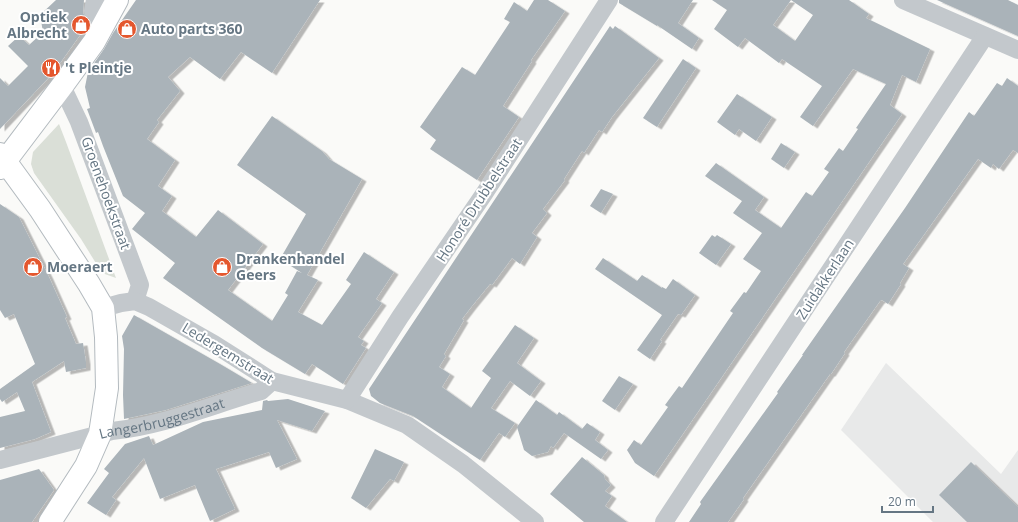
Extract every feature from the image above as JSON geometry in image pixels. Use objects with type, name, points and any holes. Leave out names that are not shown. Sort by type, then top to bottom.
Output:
[{"type":"street","points":[[95,0],[93,11],[103,25]]},
{"type":"street","points":[[0,460],[100,434],[107,388],[106,337],[103,308],[40,209],[2,161],[62,86],[94,42],[117,0]]},
{"type":"street","name":"Honoré Drubbelstraat","points":[[347,400],[400,318],[484,194],[609,0]]},
{"type":"street","points":[[903,0],[1018,50]]},
{"type":"street","name":"Zuidakkerlaan","points":[[664,522],[985,36]]},
{"type":"street","name":"Groenehoekstraat","points":[[62,86],[80,122],[140,285],[135,301]]},
{"type":"street","points":[[103,308],[120,303],[135,301]]},
{"type":"street","name":"Ledergemstraat","points":[[135,301],[149,307],[214,344],[272,381],[347,400],[407,425],[463,464],[535,522]]},
{"type":"street","name":"Langerbruggestraat","points":[[50,522],[86,466],[100,434],[126,430],[163,421],[262,391],[272,381]]},
{"type":"shaded area","points":[[59,124],[116,278],[102,273],[81,239],[34,173],[31,164],[33,152]]},
{"type":"shaded area","points":[[886,363],[1001,474],[1018,450],[1018,522],[933,522],[841,430]]},
{"type":"building","points":[[56,0],[84,0],[83,13],[87,20],[85,28],[53,73],[0,129],[0,78],[8,86],[28,66],[8,46],[19,36],[29,45],[43,32],[40,15]]},
{"type":"building","points":[[136,0],[320,0],[272,73],[241,52],[220,79],[190,57],[168,77],[180,91],[157,120],[159,122],[147,139],[175,160],[158,186],[172,196],[162,211],[196,237],[218,210],[263,244],[228,290],[272,321],[288,295],[285,293],[297,271],[302,273],[280,259],[306,214],[237,165],[272,116],[322,151],[329,159],[362,179],[307,275],[318,280],[298,312],[322,325],[351,284],[346,280],[364,252],[394,272],[376,299],[382,303],[358,337],[364,341],[361,345],[366,348],[343,384],[312,364],[305,374],[262,348],[163,278],[175,263],[132,229],[145,213],[123,196],[98,132],[96,133],[87,109],[90,108],[85,87],[88,72]]},
{"type":"building","points":[[534,0],[548,0],[565,11],[531,60],[532,61],[503,106],[519,117],[477,180],[430,149],[436,140],[420,127],[462,67],[475,75],[510,22],[504,19],[514,2],[527,11]]},
{"type":"building","points":[[619,0],[693,0],[678,23],[699,38],[692,49],[657,25],[619,3]]},
{"type":"building","points":[[712,0],[791,0],[849,0],[869,14],[866,18],[930,49],[916,82],[902,75],[890,105],[902,114],[654,476],[635,463],[627,450],[634,440],[641,445],[668,407],[665,405],[679,386],[682,388],[733,313],[730,311],[744,292],[746,293],[761,271],[743,259],[762,233],[733,213],[742,201],[705,176],[716,163],[764,197],[755,210],[781,228],[806,192],[812,196],[829,172],[824,169],[839,148],[843,151],[858,129],[856,128],[886,84],[853,69],[813,126],[800,117],[822,86],[782,59],[779,63],[745,38],[738,47],[714,29],[727,10]],"holes":[[[791,0],[813,15],[795,41],[773,25]]]},
{"type":"building","points":[[937,0],[1008,0],[1018,5],[1018,36]]},
{"type":"building","points":[[610,26],[613,29],[615,26],[659,58],[612,117],[602,132],[599,130],[584,153],[582,151],[564,179],[565,180],[543,209],[547,213],[532,233],[537,237],[520,264],[512,258],[492,285],[490,284],[462,319],[464,320],[444,354],[446,356],[439,367],[450,374],[442,387],[471,408],[491,378],[482,371],[515,325],[534,338],[517,363],[541,381],[530,396],[510,381],[491,408],[515,423],[505,437],[499,433],[480,460],[413,416],[380,403],[371,396],[369,389]]},
{"type":"building","points":[[683,59],[696,68],[657,127],[643,118]]},
{"type":"building","points":[[1007,78],[1018,86],[1018,153],[1013,150],[999,169],[993,164],[991,168],[978,159],[903,264],[909,268],[888,304],[882,300],[880,301],[844,352],[845,353],[831,374],[743,498],[744,499],[728,522],[689,522],[701,504],[700,502],[778,393],[777,392],[802,355],[905,208],[969,112],[974,116],[997,83],[1002,86]]},
{"type":"building","points":[[737,94],[772,117],[756,141],[739,129],[735,135],[717,122]]},
{"type":"building","points":[[781,143],[795,152],[784,168],[771,159]]},
{"type":"building","points":[[601,189],[613,194],[601,213],[590,206]]},
{"type":"building","points":[[0,204],[19,217],[67,317],[65,318],[76,344],[83,343],[86,368],[66,372],[64,361],[32,382],[51,432],[35,439],[0,448],[0,417],[25,411],[17,392],[2,402],[0,399],[0,389],[35,364],[14,314],[5,318],[0,310]]},
{"type":"building","points":[[712,235],[715,237],[717,235],[731,244],[716,265],[699,253]]},
{"type":"building","points":[[603,258],[637,281],[642,275],[666,289],[673,279],[695,295],[681,315],[678,314],[660,340],[662,341],[650,359],[637,350],[662,315],[595,269]]},
{"type":"building","points":[[134,315],[252,383],[166,410],[124,419],[124,349],[122,336]]},
{"type":"building","points":[[619,376],[633,384],[615,410],[602,401]]},
{"type":"building","points":[[288,399],[325,411],[312,431],[277,420],[297,459],[276,468],[269,452],[216,469],[235,509],[210,521],[195,485],[160,499],[144,458],[112,497],[116,500],[106,515],[87,503],[109,473],[104,469],[125,444],[149,436],[153,445],[203,422],[262,410],[263,401]]},
{"type":"building","points":[[536,400],[557,415],[559,412],[582,429],[587,423],[600,432],[595,440],[608,450],[601,459],[564,433],[553,448],[551,446],[548,452],[532,456],[524,450],[517,427]]},
{"type":"building","points":[[375,449],[404,462],[394,481],[390,479],[366,508],[351,498]]},
{"type":"building","points":[[582,457],[604,475],[605,479],[611,485],[605,491],[612,496],[605,506],[627,522],[584,522],[550,494]]},
{"type":"building","points":[[971,462],[1018,507],[1018,522],[967,522],[939,495]]},
{"type":"building","points":[[39,469],[54,490],[32,522],[0,522],[0,480]]},
{"type":"place","name":"Optiek Albrecht","points":[[81,25]]},
{"type":"place","name":"Auto parts 360","points":[[127,29]]},
{"type":"place","name":"'t Pleintje","points":[[51,68]]},
{"type":"place","name":"Moeraert","points":[[33,267]]},
{"type":"place","name":"Drankenhandel Geers","points":[[222,267]]}]
